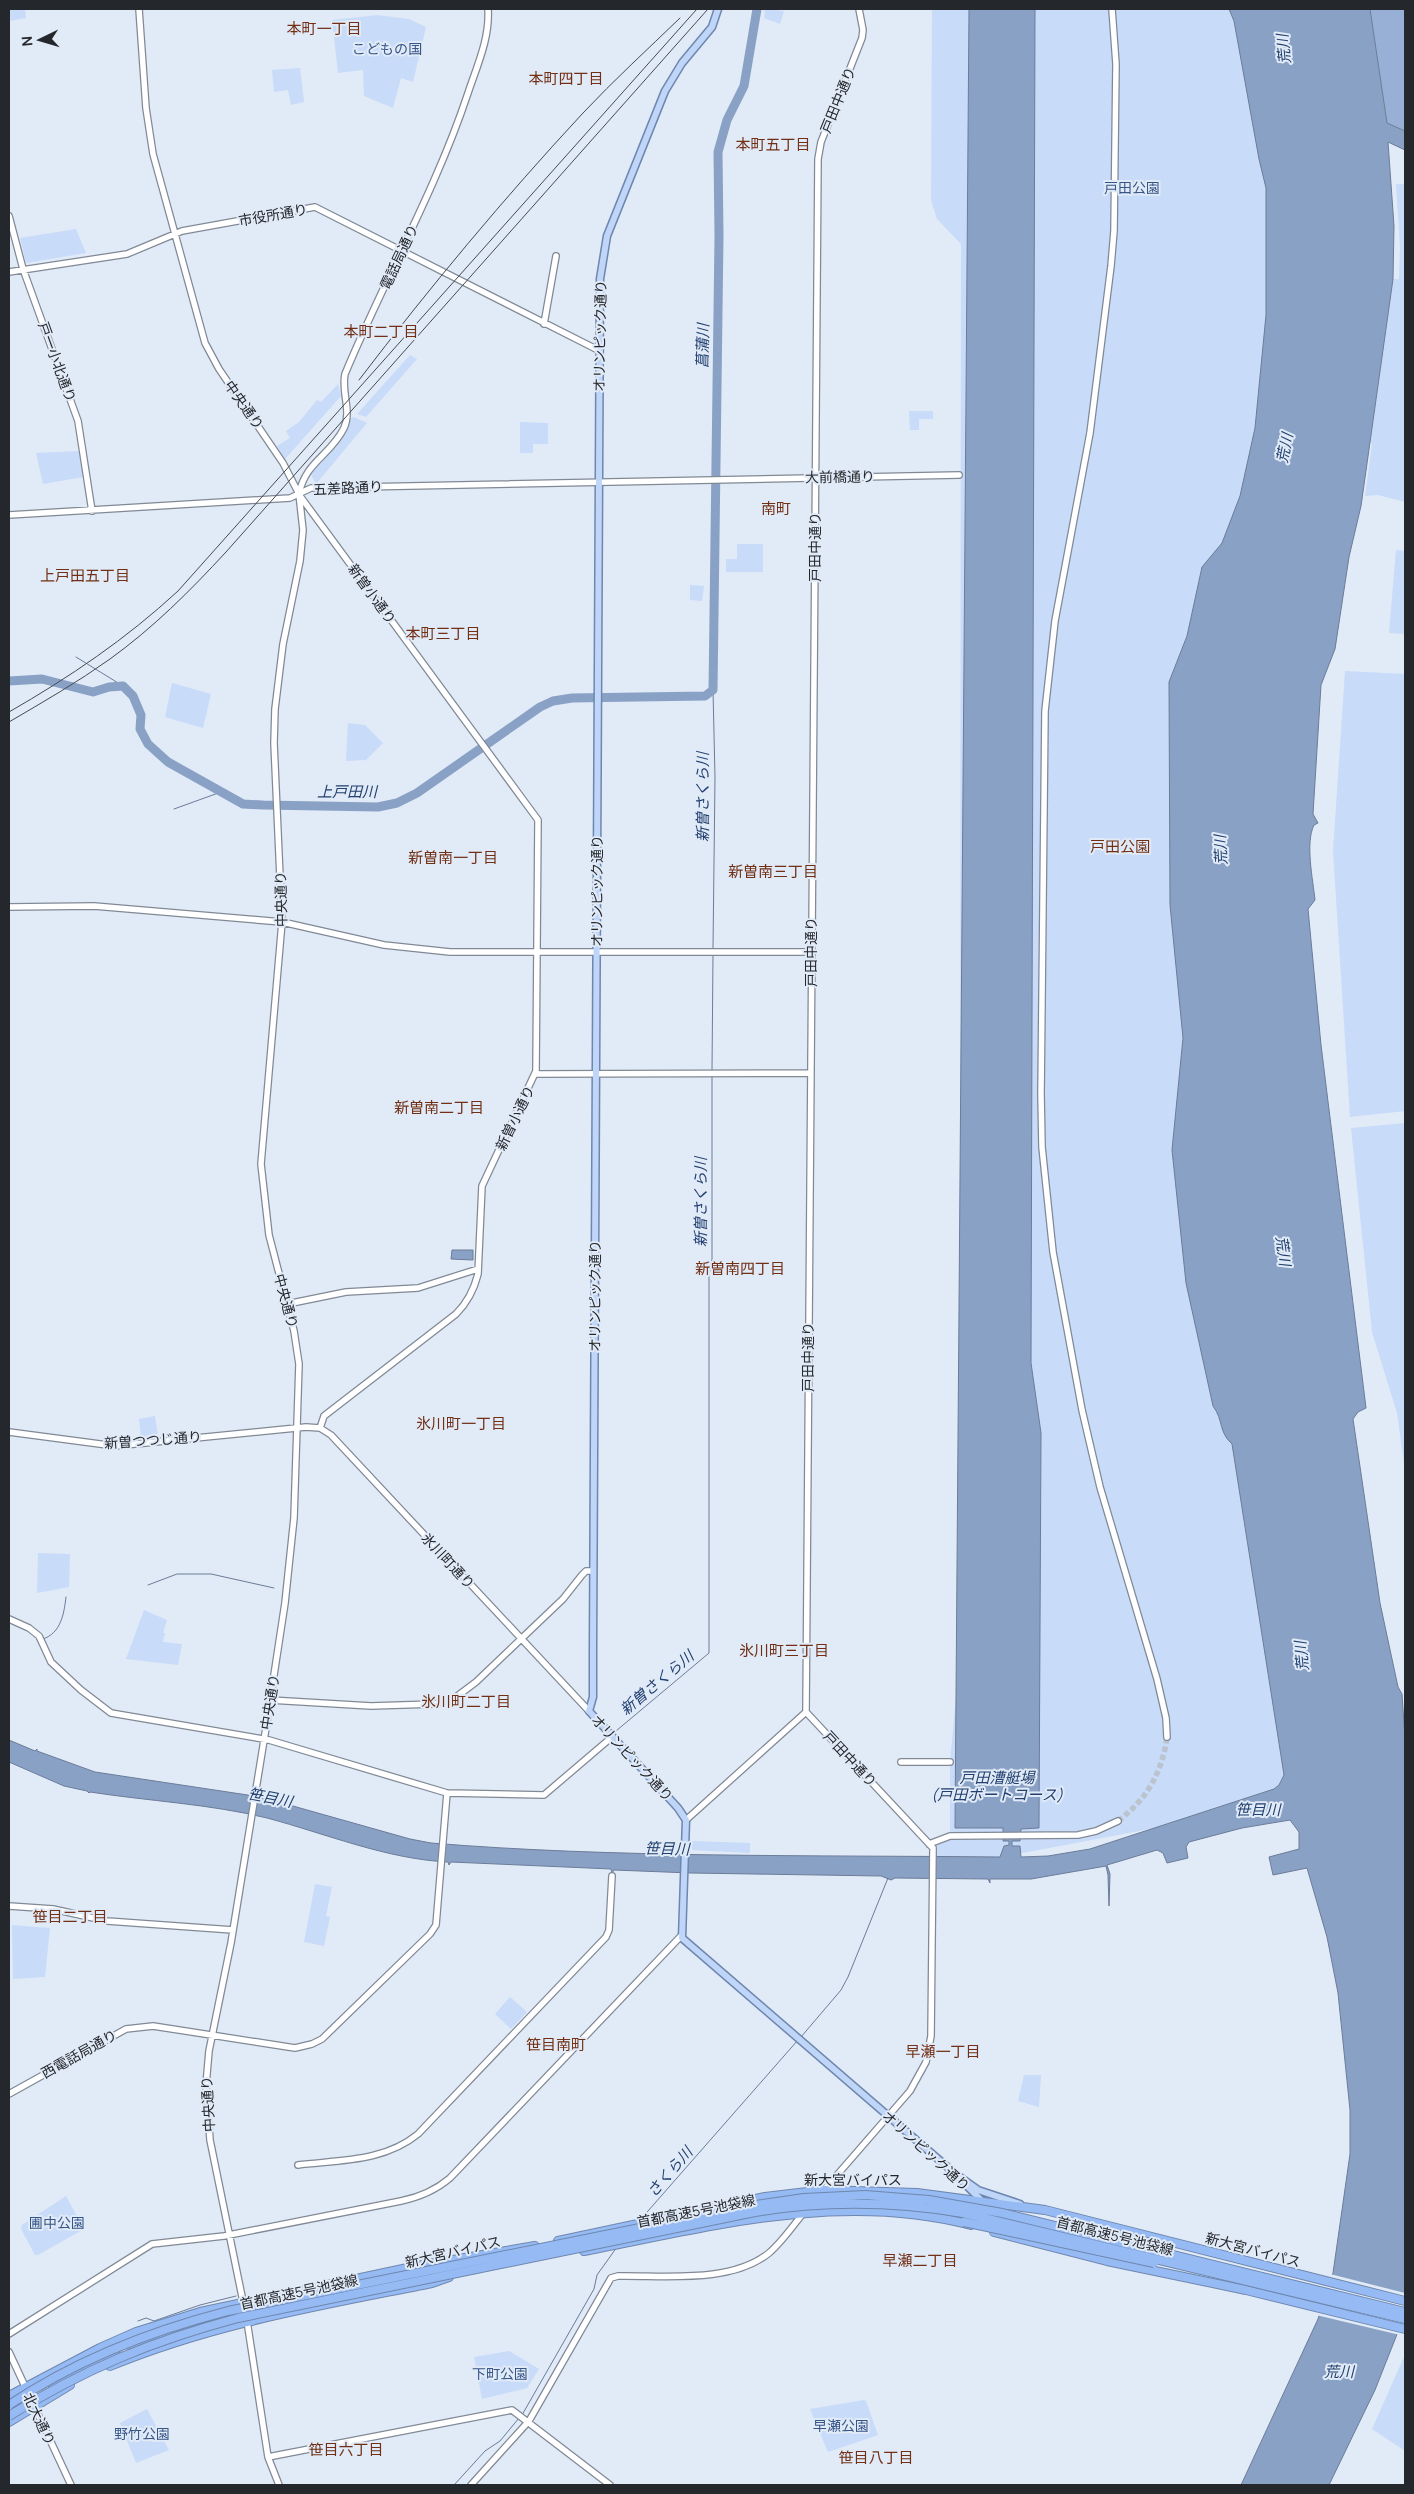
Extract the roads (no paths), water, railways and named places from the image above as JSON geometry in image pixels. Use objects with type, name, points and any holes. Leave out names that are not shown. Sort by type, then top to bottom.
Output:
[{"type":"highway","name":"新大宮バイパス","points":[[1405,2302],[1170,2240],[1023,2206],[933,2195],[864,2190],[824,2190],[753,2199],[270,2306],[367,2288],[453,2276],[756,2218],[803,2212],[854,2209],[935,2217],[1057,2249],[1246,2290],[1405,2329]]},
{"type":"highway","name":"首都高速5号池袋線","points":[[9,2405],[68,2370],[111,2349],[170,2327],[210,2315],[693,2216],[804,2198],[865,2195],[956,2204],[1228,2272],[1405,2319]]},
{"type":"highway","points":[[933,2195],[1137,2239],[1228,2272]]},
{"type":"highway","name":"首都高速5号池袋線","points":[[9,2416],[71,2379],[116,2357],[174,2336],[221,2322],[694,2224],[805,2205],[846,2203],[896,2204],[963,2213],[1405,2312]]},
{"type":"highway","points":[[935,2217],[1134,2259],[1228,2272]]},
{"type":"highway","points":[[9,2396],[106,2345],[166,2322],[243,2301],[436,2262],[535,2246]]},
{"type":"highway","points":[[9,2422],[73,2383],[115,2364],[175,2341],[247,2321],[432,2283],[453,2276]]},
{"type":"highway","points":[[134,2346],[227,2316]]},
{"type":"highway","points":[[132,2334],[126,2342],[127,2348],[132,2353],[140,2354]]},
{"type":"highway","points":[[106,2345],[117,2345],[122,2350],[122,2357],[115,2364]]},
{"type":"highway","points":[[52,2384],[114,2353]]},
{"type":"main road","name":"オリンピック通り","points":[[686,1820],[680,1811],[589,1712],[593,1697],[600,279],[608,236],[665,92],[682,63],[712,27],[718,9]]},
{"type":"main road","points":[[681,1936],[686,1820]]},
{"type":"main road","name":"オリンピック通り","points":[[681,1936],[952,2171],[1003,2219],[1057,2249]]},
{"type":"main road","points":[[952,2171],[978,2190],[1023,2206]]},
{"type":"street","name":"中央通り","points":[[139,9],[149,132],[154,163],[206,343],[212,356],[274,447],[299,494],[303,530],[302,551],[283,644],[275,709],[282,922],[261,1164],[269,1236],[287,1304],[299,1364],[298,1428],[291,1552],[252,1818],[206,2074],[207,2118],[247,2321],[268,2457],[279,2485]]},
{"type":"street","name":"電話局通り","points":[[299,494],[304,476],[337,438],[345,425],[347,416],[344,386],[345,374],[452,143],[484,46],[488,28],[488,9]]},
{"type":"street","name":"戸田中通り","points":[[859,9],[863,30],[862,38],[818,154],[806,1712],[929,1844],[934,1853],[929,2049],[918,2079],[888,2116]]},
{"type":"street","points":[[1112,9],[1116,73],[1115,215],[1112,266],[1087,449],[1051,650],[1045,711],[1041,1111],[1053,1252],[1082,1410],[1100,1488],[1157,1679],[1166,1718],[1167,1737]]},
{"type":"street","name":"市役所通り","points":[[9,272],[127,254],[182,231],[315,207],[600,351]]},
{"type":"street","name":"戸一小北通り","points":[[9,216],[23,269],[78,421],[92,511]]},
{"type":"street","points":[[544,324],[556,256]]},
{"type":"street","name":"大前橋通り","points":[[599,482],[960,475]]},
{"type":"street","name":"五差路通り","points":[[9,516],[290,498],[311,488],[599,482]]},
{"type":"street","name":"新曽小通り","points":[[299,494],[538,820],[536,1074],[482,1186],[478,1269],[475,1287],[461,1310],[324,1416],[320,1428]]},
{"type":"street","points":[[9,907],[94,906],[282,922],[384,945],[419,950],[597,953],[811,952]]},
{"type":"street","points":[[536,1074],[810,1073]]},
{"type":"street","points":[[287,1304],[346,1292],[418,1288],[478,1269]]},
{"type":"street","points":[[298,1428],[320,1428]]},
{"type":"street","name":"新曽つつじ通り","points":[[9,1432],[115,1446],[298,1428]]},
{"type":"street","name":"氷川町通り","points":[[320,1428],[331,1435],[589,1712]]},
{"type":"street","points":[[270,1700],[371,1706],[439,1703],[467,1690],[563,1599],[586,1571],[593,1571]]},
{"type":"street","points":[[9,1619],[29,1628],[39,1636],[51,1662],[81,1690],[110,1713],[264,1740],[447,1793],[544,1794],[612,1737]]},
{"type":"street","points":[[686,1820],[806,1712]]},
{"type":"street","points":[[902,1762],[950,1762]]},
{"type":"street","name":"西電話局通り","points":[[9,2094],[122,2030],[150,2026],[213,2034],[295,2048],[312,2044],[322,2038],[433,1930],[438,1919],[447,1793]]},
{"type":"street","points":[[929,1844],[950,1836],[1084,1834],[1118,1821]]},
{"type":"street","points":[[298,2165],[380,2155],[404,2144],[418,2134],[606,1937],[611,1914],[612,1876]]},
{"type":"street","points":[[9,1906],[53,1909],[107,1921],[233,1930]]},
{"type":"street","points":[[9,2334],[152,2244],[229,2235],[408,2200],[440,2186],[681,1936]]},
{"type":"street","points":[[471,2485],[528,2420],[611,2278],[618,2276],[708,2275],[739,2269],[769,2253],[888,2116]]},
{"type":"street","name":"北大通り","points":[[9,2352],[33,2408],[70,2485]]},
{"type":"street","points":[[268,2457],[508,2410],[516,2411],[610,2485]]},
{"type":"water","points":[[969,9],[1035,9],[1031,1363],[1041,1433],[1039,1828],[1021,1829],[1020,1841],[1012,1841],[1012,1846],[1020,1846],[1021,1857],[1048,1856],[1090,1849],[1274,1789],[1279,1785],[1284,1775],[1232,1444],[1225,1435],[1219,1416],[1213,1406],[1186,1283],[1172,1150],[1183,1038],[1170,905],[1169,682],[1187,636],[1202,567],[1222,543],[1240,496],[1255,428],[1266,315],[1266,188],[1234,21],[1229,9],[1370,9],[1387,123],[1405,131],[1405,150],[1388,142],[1394,226],[1393,279],[1361,506],[1349,557],[1335,649],[1321,685],[1313,814],[1318,823],[1314,825],[1310,842],[1310,862],[1315,900],[1308,909],[1321,1045],[1366,1408],[1358,1412],[1353,1419],[1380,1603],[1398,1687],[1402,1694],[1405,1738],[1405,2314],[1375,2390],[1329,2485],[1241,2485],[1318,2319],[1333,2273],[1350,2154],[1350,2110],[1338,1993],[1327,1937],[1307,1868],[1273,1875],[1269,1857],[1299,1849],[1299,1832],[1290,1820],[1242,1828],[1189,1842],[1186,1847],[1188,1858],[1167,1863],[1163,1853],[1157,1850],[1107,1865],[1110,1874],[1109,1906],[1106,1866],[1031,1879],[990,1879],[990,1883],[988,1879],[895,1878],[891,1880],[881,1876],[614,1870],[612,1873],[611,1869],[451,1862],[449,1865],[448,1862],[425,1860],[379,1851],[245,1813],[89,1793],[64,1786],[9,1762],[9,1740],[95,1772],[261,1797],[410,1839],[431,1843],[500,1848],[641,1853],[1000,1857],[1004,1846],[1009,1845],[1009,1841],[1003,1841],[1003,1828],[955,1828]]},
{"type":"water","points":[[452,1250],[473,1250],[473,1260],[451,1259]]},
{"type":"waterway","name":"上戸田川","points":[[9,681],[42,679],[93,692],[109,687],[123,686],[133,696],[141,715],[140,729],[148,744],[168,762],[243,804],[378,807],[397,803],[417,793],[540,707],[553,701],[572,698],[705,696],[713,690],[719,236],[718,152],[727,120],[744,86],[757,9]]},
{"type":"waterway","name":"上戸田川","points":[[76,657],[123,686]]},
{"type":"waterway","name":"新曽さくら川","points":[[713,690],[715,777],[713,949]]},
{"type":"waterway","points":[[174,809],[221,792]]},
{"type":"waterway","name":"新曽さくら川","points":[[712,1072],[713,953]]},
{"type":"waterway","name":"新曽さくら川","points":[[616,1731],[709,1653],[709,1275],[712,1259],[712,1076]]},
{"type":"waterway","points":[[148,1585],[177,1574],[211,1574],[274,1588]]},
{"type":"waterway","points":[[43,1639],[58,1628],[63,1616],[66,1597]]},
{"type":"waterway","name":"さくら川","points":[[801,2037],[841,1990],[888,1878]]},
{"type":"waterway","name":"さくら川","points":[[641,2219],[798,2040]]},
{"type":"waterway","name":"さくら川","points":[[522,2415],[594,2289],[597,2275],[617,2247]]},
{"type":"waterway","points":[[138,2321],[146,2318],[154,2321],[200,2305],[236,2296]]},
{"type":"waterway","name":"さくら川","points":[[454,2485],[485,2451],[500,2441],[519,2418]]},
{"type":"tunnel","points":[[1118,1821],[1137,1804],[1152,1784],[1165,1750],[1167,1737]]},
{"type":"tunnel","points":[[243,2313],[271,2307]]},
{"type":"tunnel","points":[[115,2354],[134,2347]]},
{"type":"tunnel","points":[[31,2399],[53,2386]]},
{"type":"railway","points":[[9,712],[54,685],[118,641],[178,591],[697,9]]},
{"type":"railway","points":[[9,722],[73,684],[110,659],[156,622],[199,581],[708,9]]},
{"type":"railway","points":[[359,380],[440,277],[496,210],[595,101],[680,18]]},
{"type":"district","name":"本町一丁目","points":[[324,29]]},
{"type":"district","name":"本町四丁目","points":[[566,79]]},
{"type":"district","name":"本町五丁目","points":[[773,145]]},
{"type":"district","name":"本町二丁目","points":[[381,332]]},
{"type":"district","name":"南町","points":[[776,509]]},
{"type":"district","name":"上戸田五丁目","points":[[85,576]]},
{"type":"district","name":"本町三丁目","points":[[443,634]]},
{"type":"district","name":"戸田公園","points":[[1120,847]]},
{"type":"district","name":"新曽南一丁目","points":[[453,858]]},
{"type":"district","name":"新曽南三丁目","points":[[773,872]]},
{"type":"district","name":"新曽南二丁目","points":[[439,1108]]},
{"type":"district","name":"新曽南四丁目","points":[[740,1269]]},
{"type":"district","name":"氷川町一丁目","points":[[461,1424]]},
{"type":"district","name":"氷川町三丁目","points":[[784,1651]]},
{"type":"district","name":"氷川町二丁目","points":[[466,1702]]},
{"type":"district","name":"笹目二丁目","points":[[70,1917]]},
{"type":"district","name":"笹目南町","points":[[556,2045]]},
{"type":"district","name":"早瀬一丁目","points":[[943,2052]]},
{"type":"district","name":"早瀬二丁目","points":[[920,2261]]},
{"type":"district","name":"笹目六丁目","points":[[346,2450]]},
{"type":"district","name":"笹目八丁目","points":[[876,2458]]},
{"type":"park label","name":"こどもの国","points":[[387,49]]},
{"type":"park label","name":"圃中公園","points":[[57,2223]]},
{"type":"park label","name":"下町公園","points":[[500,2374]]},
{"type":"park label","name":"早瀬公園","points":[[841,2426]]},
{"type":"park label","name":"野竹公園","points":[[142,2434]]},
{"type":"water label","name":"荒川","points":[[1284,49]]},
{"type":"water label","name":"菖蒲川","points":[[703,346]]},
{"type":"water label","name":"荒川","points":[[1285,448]]},
{"type":"water label","name":"荒川","points":[[1221,850]]},
{"type":"water label","name":"荒川","points":[[1283,1251]]},
{"type":"water label","name":"荒川","points":[[1302,1656]]},
{"type":"water label","name":"戸田漕艇場 (戸田ボートコース)","points":[[997,1786]]},
{"type":"water label","name":"笹目川","points":[[270,1798]]},
{"type":"water label","name":"笹目川","points":[[1258,1810]]},
{"type":"water label","name":"笹目川","points":[[667,1849]]},
{"type":"water label","name":"荒川","points":[[1339,2372]]}]
